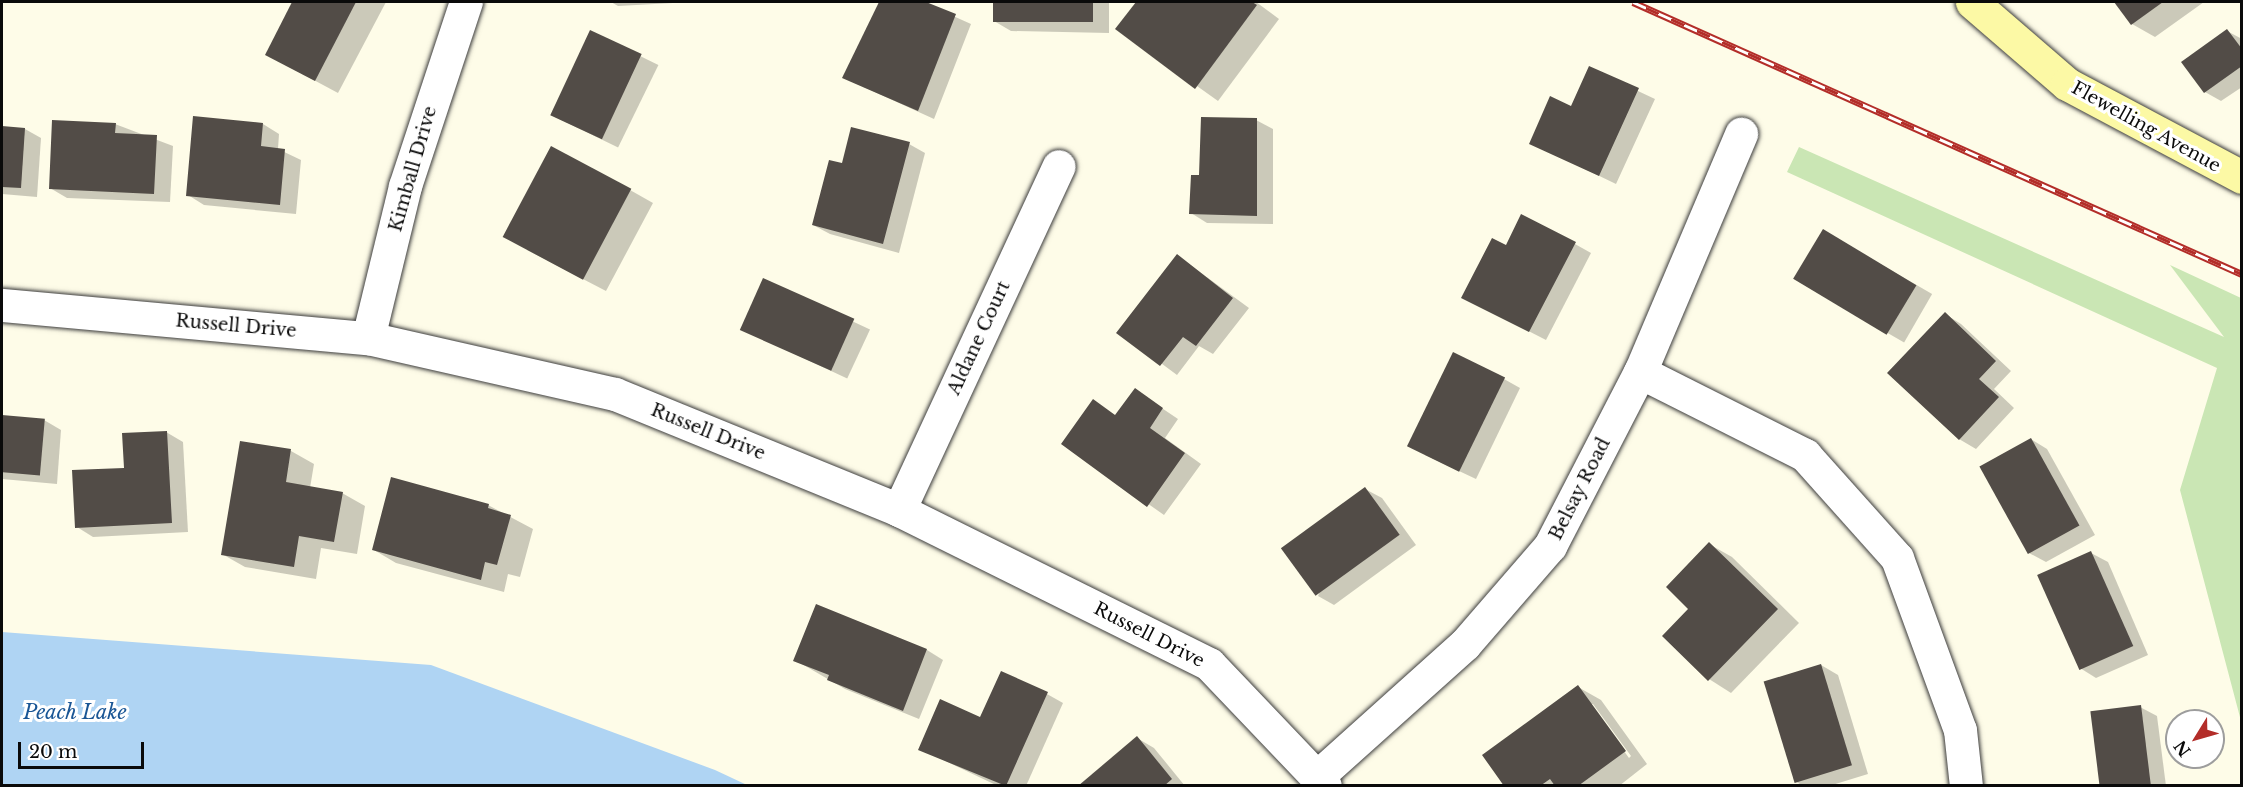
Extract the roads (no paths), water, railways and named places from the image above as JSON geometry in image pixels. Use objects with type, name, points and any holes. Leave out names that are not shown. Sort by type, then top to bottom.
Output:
[{"type":"street","name":"Kimball Drive","points":[[369,338],[405,186],[466,2]]},
{"type":"street","name":"Flewelling Avenue","points":[[1972,2],[2067,84],[2241,177]]},
{"type":"street","name":"Belsay Road","points":[[1322,780],[1465,644],[1551,546],[1640,372],[1742,134]]},
{"type":"street","name":"Aldane Court","points":[[899,510],[1059,166]]},
{"type":"street","name":"Russell Drive","points":[[2,305],[369,338],[615,394],[899,510],[1209,664],[1322,780]]},
{"type":"street","points":[[1640,372],[1805,454],[1897,558],[1960,730],[1966,786]]},
{"type":"water","name":"Peach Lake","points":[[2,632],[431,665],[715,770],[747,785],[2,785]]},
{"type":"railway","points":[[1633,2],[2242,274]]}]
